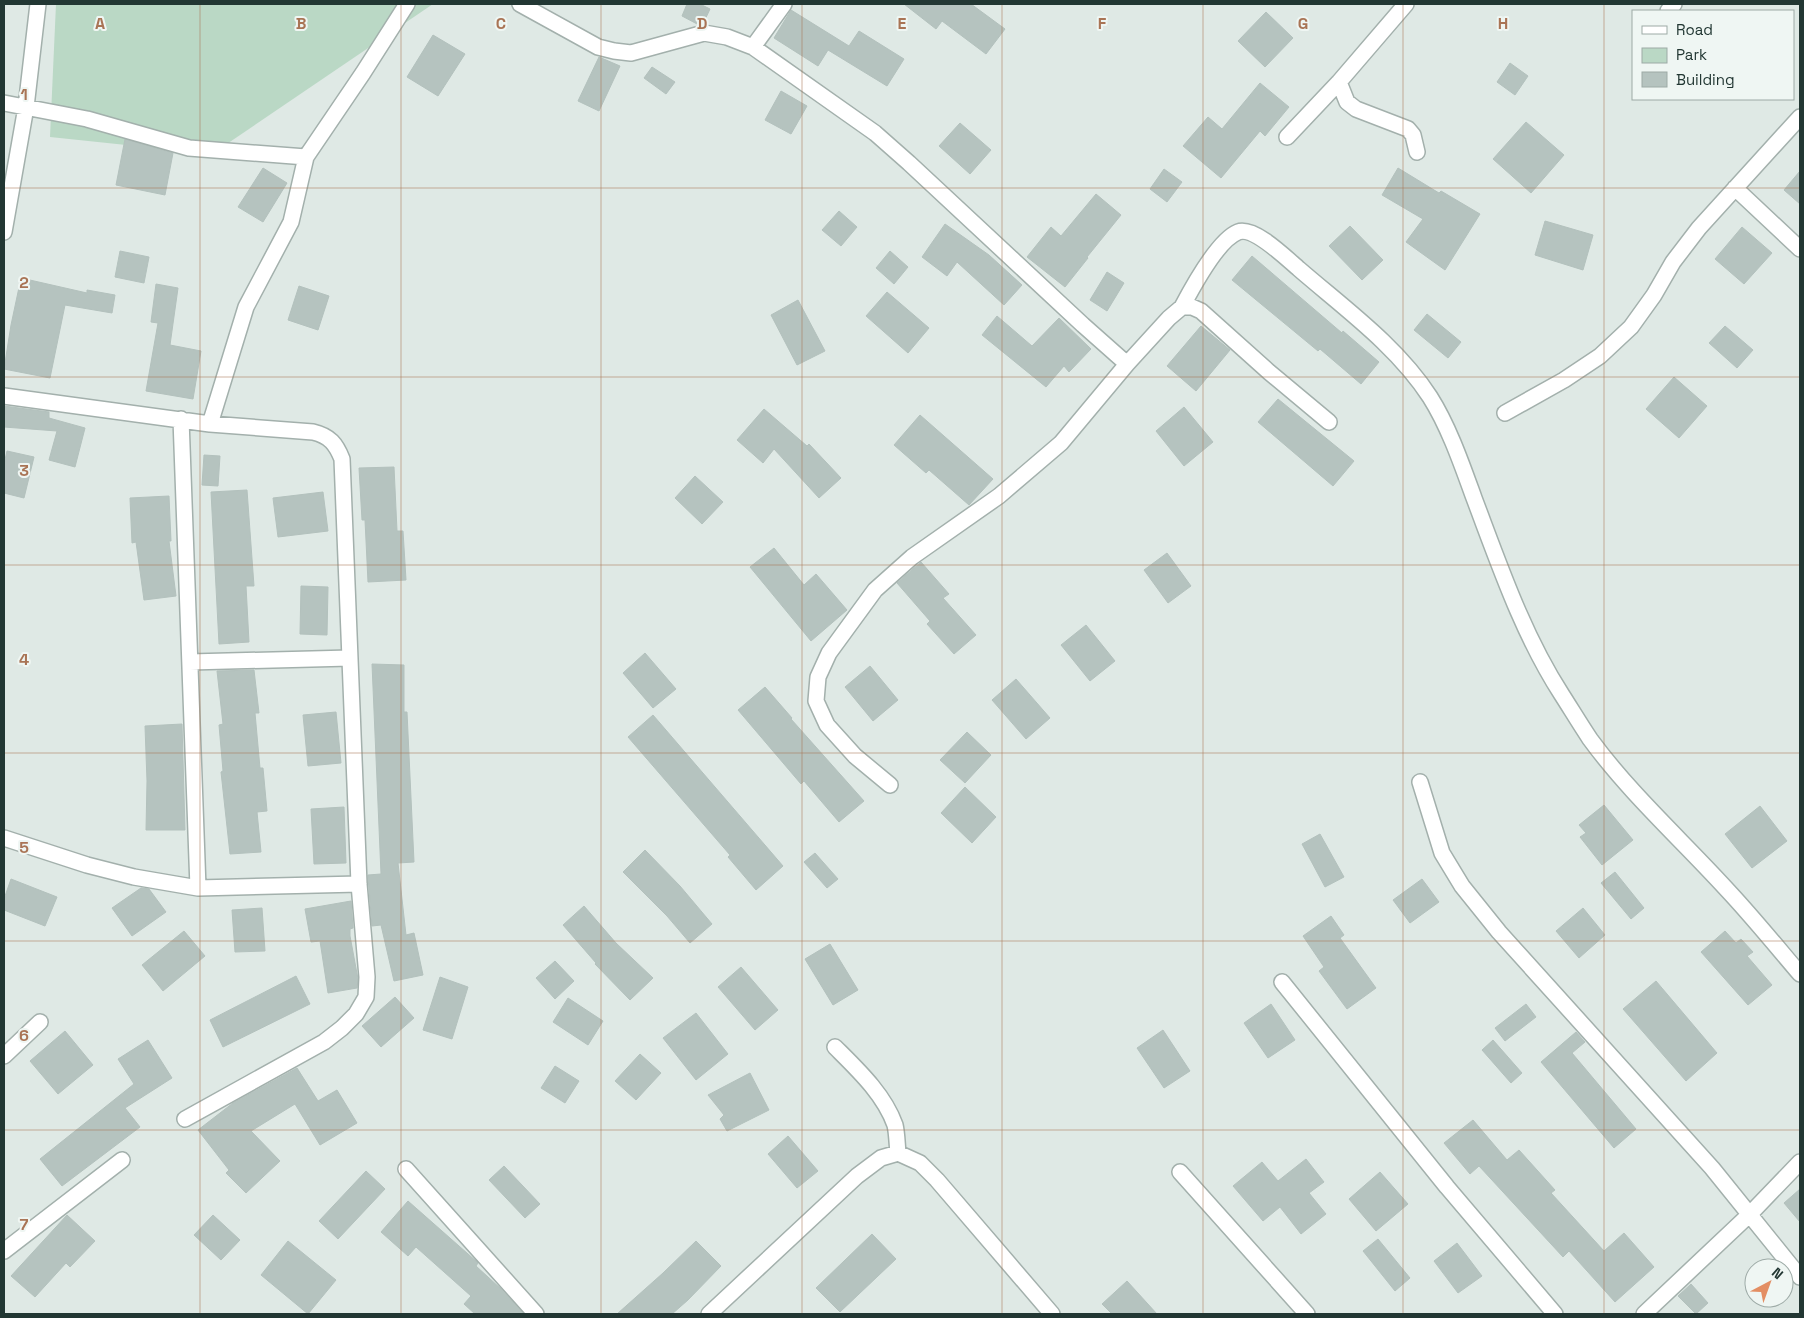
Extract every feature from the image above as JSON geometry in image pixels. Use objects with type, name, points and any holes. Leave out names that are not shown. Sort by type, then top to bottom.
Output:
[{"type":"street","points":[[4,232],[26,107],[38,4]]},
{"type":"street","points":[[210,424],[246,306],[291,222],[306,157],[407,4]]},
{"type":"street","points":[[520,4],[598,47],[614,51],[631,53],[704,33],[727,37],[753,47],[875,133],[910,163],[1083,325],[1128,364]]},
{"type":"street","points":[[753,47],[784,4]]},
{"type":"street","points":[[1287,137],[1339,82],[1406,4]]},
{"type":"street","points":[[1339,82],[1347,102],[1356,109],[1408,129],[1413,135],[1417,152]]},
{"type":"street","points":[[4,103],[87,119],[189,148],[306,157]]},
{"type":"street","points":[[1506,413],[1564,380],[1600,356],[1631,327],[1654,295],[1673,262],[1694,234],[1800,117]]},
{"type":"street","points":[[1736,188],[1800,248]]},
{"type":"street","points":[[890,785],[850,750],[827,725],[816,701],[818,677],[828,653],[874,590],[912,557],[999,496],[1061,443],[1128,364],[1169,318],[1182,307],[1210,262],[1231,236],[1241,231],[1250,232],[1280,253],[1378,337],[1406,366],[1430,398],[1458,453],[1495,554],[1523,622],[1554,682],[1591,740],[1676,837],[1731,894],[1800,974]]},
{"type":"street","points":[[1182,307],[1192,307],[1201,311],[1269,372],[1329,422]]},
{"type":"street","points":[[4,396],[210,424],[313,432],[332,439],[342,459],[359,884],[367,977],[366,997],[356,1014],[324,1042],[185,1119]]},
{"type":"street","points":[[181,419],[198,888]]},
{"type":"street","points":[[190,662],[350,658]]},
{"type":"street","points":[[1420,782],[1442,853],[1462,886],[1499,932],[1712,1168],[1800,1277]]},
{"type":"street","points":[[4,838],[87,865],[198,888],[359,884]]},
{"type":"street","points":[[1282,982],[1447,1187],[1555,1314]]},
{"type":"street","points":[[4,1056],[40,1022]]},
{"type":"street","points":[[835,1047],[868,1080],[883,1102],[895,1126],[898,1152]]},
{"type":"street","points":[[709,1314],[858,1176],[881,1158],[898,1152],[920,1163],[937,1180],[1052,1314]]},
{"type":"street","points":[[4,1251],[122,1160]]},
{"type":"street","points":[[1644,1314],[1750,1214],[1800,1162]]},
{"type":"street","points":[[406,1168],[536,1314]]},
{"type":"street","points":[[1180,1172],[1307,1314]]},
{"type":"green space","points":[[56,4],[433,4],[212,154],[50,137]]},
{"type":"building","points":[[687,4],[700,4],[710,9],[703,24],[699,25],[682,16]]},
{"type":"building","points":[[904,4],[971,4],[1005,29],[986,54],[942,21],[936,29]]},
{"type":"building","points":[[791,10],[849,46],[859,31],[904,59],[887,86],[828,50],[818,66],[774,38]]},
{"type":"building","points":[[1266,12],[1293,38],[1265,67],[1238,41]]},
{"type":"building","points":[[433,35],[465,54],[438,96],[407,77]]},
{"type":"building","points":[[599,57],[620,66],[599,111],[578,101]]},
{"type":"building","points":[[1510,63],[1528,76],[1515,95],[1497,82]]},
{"type":"building","points":[[652,67],[675,82],[666,94],[644,78]]},
{"type":"building","points":[[1260,83],[1289,107],[1265,136],[1260,131],[1221,178],[1183,146],[1208,117],[1222,129]]},
{"type":"building","points":[[781,91],[807,106],[791,134],[765,120]]},
{"type":"building","points":[[1526,122],[1564,155],[1531,193],[1493,159]]},
{"type":"building","points":[[960,123],[991,150],[970,174],[939,146]]},
{"type":"building","points":[[125,139],[173,153],[165,195],[116,185]]},
{"type":"building","points":[[263,168],[287,183],[263,222],[238,207]]},
{"type":"building","points":[[1398,168],[1439,193],[1441,191],[1480,214],[1445,270],[1406,242],[1423,219],[1382,195]]},
{"type":"building","points":[[1164,169],[1182,182],[1167,202],[1150,189]]},
{"type":"building","points":[[1800,171],[1800,204],[1784,190]]},
{"type":"building","points":[[1096,194],[1121,215],[1065,287],[1027,257],[1051,227],[1061,236]]},
{"type":"building","points":[[839,211],[857,227],[841,246],[822,230]]},
{"type":"building","points":[[1545,221],[1593,235],[1583,270],[1535,255]]},
{"type":"building","points":[[945,224],[989,255],[1022,285],[1004,305],[957,262],[947,276],[922,257]]},
{"type":"building","points":[[1350,226],[1383,260],[1362,280],[1329,246]]},
{"type":"building","points":[[1742,227],[1772,253],[1744,284],[1715,259]]},
{"type":"building","points":[[120,251],[149,257],[144,283],[115,277]]},
{"type":"building","points":[[890,251],[908,267],[894,284],[876,268]]},
{"type":"building","points":[[1252,256],[1379,362],[1361,384],[1320,349],[1318,351],[1232,280]]},
{"type":"building","points":[[1107,272],[1124,283],[1107,311],[1090,300]]},
{"type":"building","points":[[21,278],[87,293],[87,290],[115,295],[112,313],[65,305],[50,378],[4,369]]},
{"type":"building","points":[[156,284],[178,288],[170,345],[201,351],[193,399],[146,391],[158,323],[151,322]]},
{"type":"building","points":[[299,286],[329,296],[318,330],[288,320]]},
{"type":"building","points":[[887,292],[929,328],[908,353],[866,316]]},
{"type":"building","points":[[798,300],[825,351],[797,365],[771,315]]},
{"type":"building","points":[[1427,314],[1461,342],[1448,358],[1414,330]]},
{"type":"building","points":[[997,316],[1032,346],[1059,318],[1091,349],[1069,372],[1064,366],[1046,387],[982,335]]},
{"type":"building","points":[[1201,326],[1230,350],[1196,391],[1167,366]]},
{"type":"building","points":[[1725,326],[1753,350],[1737,368],[1709,343]]},
{"type":"building","points":[[1674,377],[1707,406],[1679,438],[1646,409]]},
{"type":"building","points":[[1278,399],[1354,461],[1333,486],[1258,422]]},
{"type":"building","points":[[4,406],[49,412],[49,418],[85,428],[75,467],[49,460],[57,431],[4,427]]},
{"type":"building","points":[[1184,407],[1213,442],[1184,466],[1156,431]]},
{"type":"building","points":[[764,409],[807,446],[809,444],[841,478],[819,498],[774,449],[763,463],[737,440]]},
{"type":"building","points":[[920,415],[993,479],[969,505],[929,470],[926,473],[894,445]]},
{"type":"building","points":[[7,451],[34,457],[24,498],[4,493],[4,464]]},
{"type":"building","points":[[204,455],[220,456],[218,486],[202,485]]},
{"type":"building","points":[[394,467],[397,531],[403,531],[406,580],[368,582],[365,520],[362,520],[359,468]]},
{"type":"building","points":[[695,476],[723,502],[702,524],[675,498]]},
{"type":"building","points":[[247,490],[254,586],[246,586],[249,642],[219,644],[211,492]]},
{"type":"building","points":[[323,492],[328,531],[278,537],[273,498]]},
{"type":"building","points":[[169,496],[171,541],[169,541],[176,596],[144,600],[136,542],[132,543],[130,498]]},
{"type":"building","points":[[774,548],[804,585],[816,574],[847,610],[811,641],[750,567]]},
{"type":"building","points":[[1167,553],[1191,586],[1168,603],[1144,570]]},
{"type":"building","points":[[921,562],[949,594],[943,598],[976,635],[954,654],[927,624],[930,621],[897,583]]},
{"type":"building","points":[[301,586],[328,587],[327,635],[300,634]]},
{"type":"building","points":[[1086,625],[1115,661],[1090,681],[1061,645]]},
{"type":"building","points":[[645,653],[676,689],[653,708],[623,673]]},
{"type":"building","points":[[372,664],[404,665],[404,712],[407,712],[414,862],[398,863],[406,935],[414,933],[423,975],[394,981],[381,925],[372,926],[368,877],[368,875],[381,874]]},
{"type":"building","points":[[870,666],[898,700],[873,721],[845,687]]},
{"type":"building","points":[[254,670],[259,713],[255,713],[260,768],[263,768],[267,811],[257,812],[261,852],[230,854],[221,772],[223,771],[219,725],[223,724],[217,671]]},
{"type":"building","points":[[1016,679],[1050,718],[1026,739],[992,700]]},
{"type":"building","points":[[765,687],[864,801],[839,822],[804,781],[801,784],[738,710]]},
{"type":"building","points":[[336,712],[341,763],[308,766],[303,715]]},
{"type":"building","points":[[653,715],[783,866],[756,890],[728,857],[730,855],[628,737]]},
{"type":"building","points":[[182,724],[185,830],[146,830],[145,726]]},
{"type":"building","points":[[967,732],[991,755],[965,783],[940,760]]},
{"type":"building","points":[[965,787],[996,817],[972,843],[941,813]]},
{"type":"building","points":[[1604,805],[1633,840],[1602,865],[1580,837],[1586,833],[1579,825]]},
{"type":"building","points":[[1760,806],[1787,841],[1752,868],[1725,834]]},
{"type":"building","points":[[344,807],[346,863],[314,864],[311,809]]},
{"type":"building","points":[[1320,834],[1344,877],[1325,887],[1302,844]]},
{"type":"building","points":[[645,850],[680,886],[712,924],[690,943],[667,916],[623,872]]},
{"type":"building","points":[[815,853],[838,879],[827,888],[804,862]]},
{"type":"building","points":[[1615,872],[1644,908],[1631,919],[1601,883]]},
{"type":"building","points":[[11,879],[57,897],[45,926],[4,910],[4,899]]},
{"type":"building","points":[[1422,879],[1439,902],[1410,923],[1393,900]]},
{"type":"building","points":[[141,888],[149,889],[166,912],[132,936],[112,908]]},
{"type":"building","points":[[351,901],[353,928],[350,929],[350,936],[358,979],[357,988],[328,993],[320,941],[311,942],[305,909]]},
{"type":"building","points":[[584,906],[616,943],[653,978],[630,1000],[595,964],[563,925]]},
{"type":"building","points":[[262,908],[265,951],[235,952],[232,910]]},
{"type":"building","points":[[1583,908],[1605,935],[1579,958],[1556,931]]},
{"type":"building","points":[[1331,916],[1344,935],[1340,938],[1376,988],[1347,1009],[1319,971],[1324,967],[1303,936]]},
{"type":"building","points":[[184,931],[205,956],[163,991],[142,965]]},
{"type":"building","points":[[1725,931],[1736,943],[1741,939],[1753,952],[1747,956],[1772,985],[1748,1005],[1701,952]]},
{"type":"building","points":[[830,944],[858,990],[833,1005],[805,959]]},
{"type":"building","points":[[555,961],[574,981],[555,999],[536,978]]},
{"type":"building","points":[[741,967],[778,1010],[755,1030],[718,987]]},
{"type":"building","points":[[296,976],[310,1004],[223,1047],[210,1020]]},
{"type":"building","points":[[440,977],[468,987],[452,1039],[423,1030]]},
{"type":"building","points":[[1656,981],[1717,1053],[1686,1081],[1623,1009]]},
{"type":"building","points":[[395,997],[414,1018],[381,1047],[362,1026]]},
{"type":"building","points":[[568,998],[603,1021],[588,1045],[553,1022]]},
{"type":"building","points":[[1271,1004],[1295,1040],[1268,1058],[1244,1023]]},
{"type":"building","points":[[1526,1004],[1536,1017],[1505,1041],[1495,1028]]},
{"type":"building","points":[[696,1013],[728,1054],[696,1080],[663,1038]]},
{"type":"building","points":[[1163,1030],[1190,1071],[1164,1088],[1137,1048]]},
{"type":"building","points":[[65,1031],[93,1065],[58,1094],[30,1061]]},
{"type":"building","points":[[1576,1032],[1585,1042],[1572,1053],[1636,1129],[1614,1148],[1541,1062]]},
{"type":"building","points":[[148,1040],[172,1078],[125,1108],[140,1127],[62,1186],[40,1159],[134,1084],[118,1059]]},
{"type":"building","points":[[1493,1040],[1522,1073],[1511,1083],[1482,1050]]},
{"type":"building","points":[[640,1054],[661,1073],[636,1100],[615,1081]]},
{"type":"building","points":[[555,1066],[579,1081],[565,1103],[541,1088]]},
{"type":"building","points":[[297,1068],[318,1101],[337,1090],[357,1123],[320,1145],[295,1104],[251,1131],[280,1161],[246,1193],[226,1173],[229,1170],[198,1130],[233,1103]]},
{"type":"building","points":[[750,1073],[769,1110],[727,1131],[720,1119],[724,1115],[708,1095]]},
{"type":"building","points":[[1473,1120],[1507,1160],[1519,1150],[1555,1190],[1551,1193],[1604,1251],[1624,1233],[1654,1267],[1615,1302],[1569,1251],[1563,1257],[1479,1166],[1470,1174],[1444,1143]]},
{"type":"building","points":[[788,1136],[818,1171],[797,1188],[768,1154]]},
{"type":"building","points":[[1306,1159],[1324,1182],[1309,1193],[1326,1214],[1301,1234],[1280,1207],[1263,1221],[1233,1186],[1262,1162],[1278,1181]]},
{"type":"building","points":[[504,1166],[540,1204],[525,1218],[489,1180]]},
{"type":"building","points":[[366,1171],[385,1189],[338,1239],[319,1221]]},
{"type":"building","points":[[1380,1172],[1408,1204],[1376,1231],[1349,1199]]},
{"type":"building","points":[[1800,1189],[1800,1222],[1784,1203]]},
{"type":"building","points":[[408,1201],[476,1261],[478,1263],[476,1266],[524,1314],[475,1314],[464,1304],[471,1296],[416,1247],[408,1256],[381,1232]]},
{"type":"building","points":[[67,1215],[95,1241],[70,1267],[66,1263],[35,1297],[11,1276]]},
{"type":"building","points":[[213,1215],[240,1240],[221,1260],[194,1235]]},
{"type":"building","points":[[872,1234],[896,1259],[840,1312],[816,1288]]},
{"type":"building","points":[[1378,1239],[1410,1278],[1395,1291],[1363,1251]]},
{"type":"building","points":[[288,1241],[336,1280],[308,1314],[261,1275]]},
{"type":"building","points":[[696,1241],[721,1266],[688,1300],[672,1314],[617,1314],[663,1273]]},
{"type":"building","points":[[1457,1243],[1482,1276],[1458,1293],[1434,1261]]},
{"type":"building","points":[[1127,1281],[1157,1314],[1112,1314],[1102,1304]]},
{"type":"building","points":[[1691,1284],[1708,1303],[1696,1314],[1678,1296]]}]
